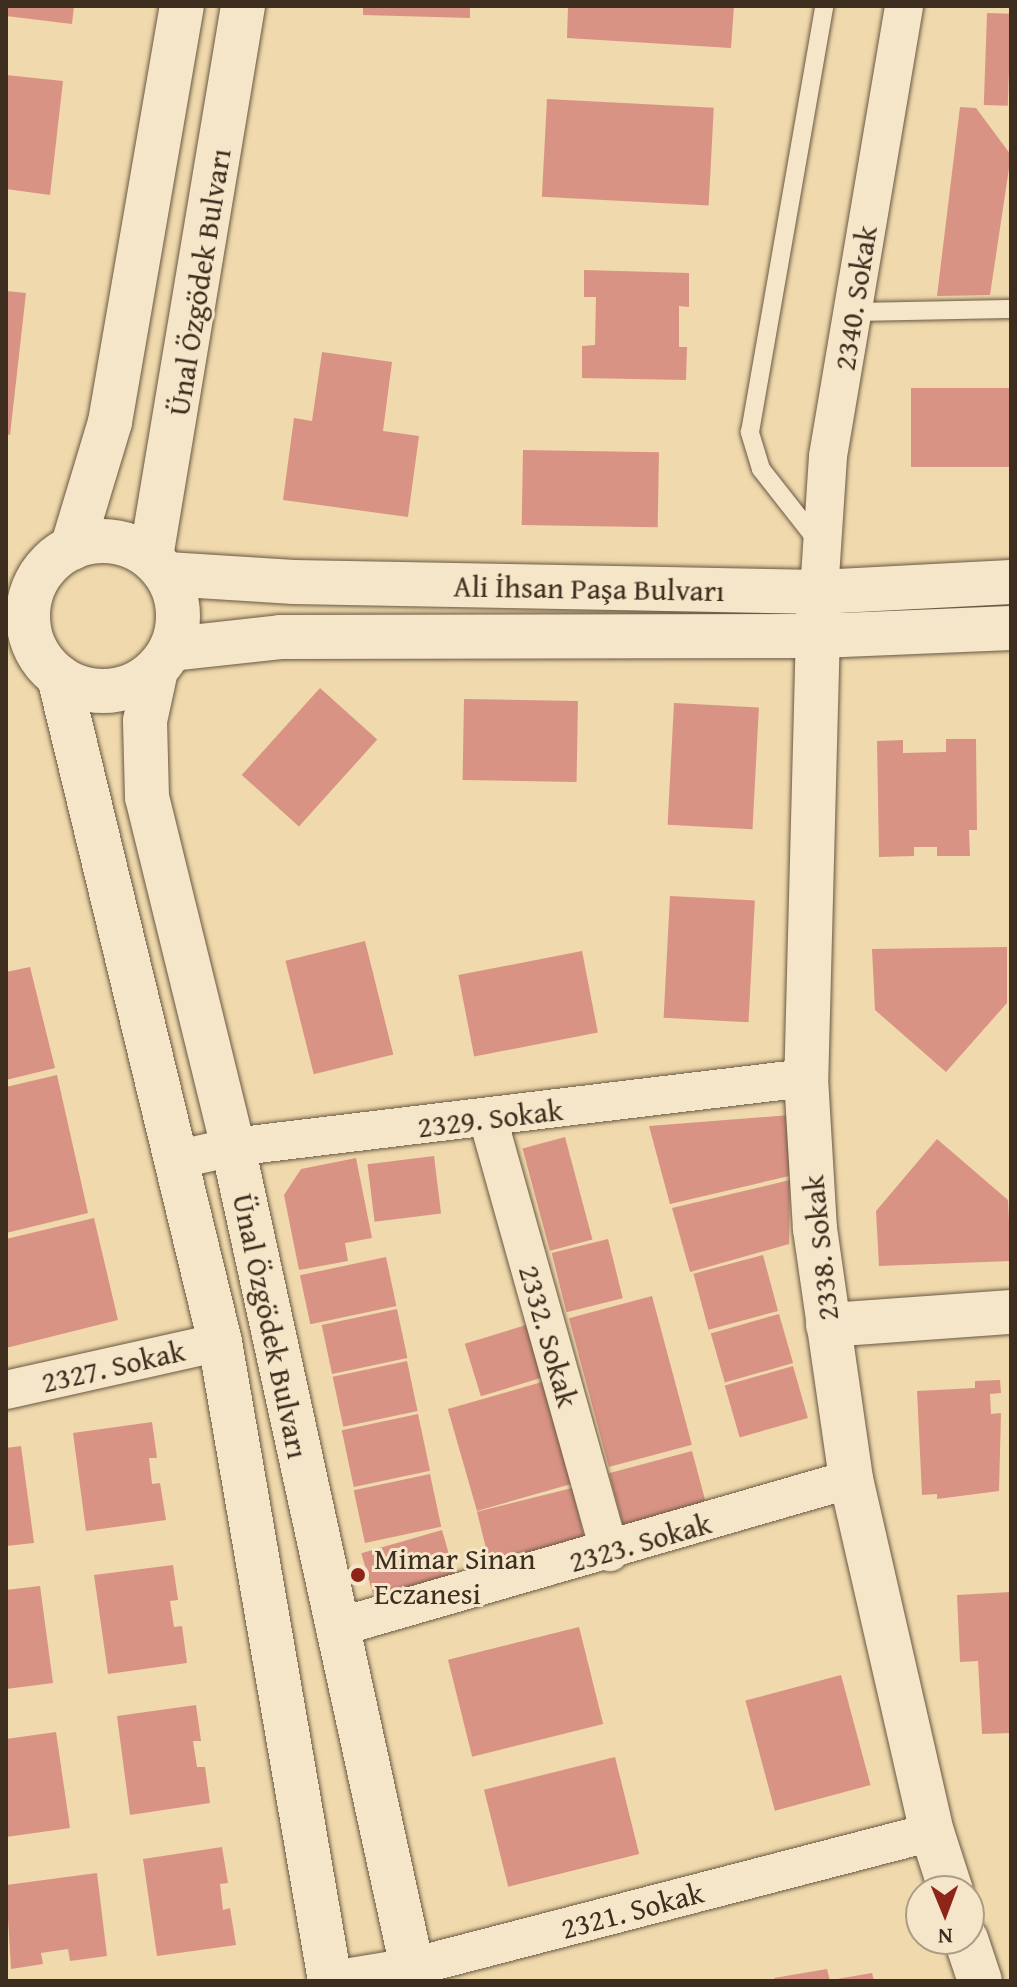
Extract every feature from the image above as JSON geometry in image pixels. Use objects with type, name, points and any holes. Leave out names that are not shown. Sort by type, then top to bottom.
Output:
[{"type":"main road","name":"Ünal Özgödek Bulvarı","points":[[72,548],[110,422],[182,6]]},
{"type":"main road","name":"Ünal Özgödek Bulvarı","points":[[159,566],[243,6]]},
{"type":"main road","points":[[107,540],[130,545],[159,566],[177,599],[179,624],[164,660],[134,685],[109,691],[83,689],[35,667],[31,637],[18,603],[44,569],[72,548],[107,540]]},
{"type":"main road","name":"Ali İhsan Paşa Bulvarı","points":[[159,566],[294,582],[819,592],[1011,582]]},
{"type":"main road","name":"2338. Sokak","points":[[819,592],[806,1078],[815,1229],[851,1479],[932,1832],[946,1875]]},
{"type":"main road","name":"Ali İhsan Paşa Bulvarı","points":[[164,660],[280,637],[819,636],[1011,628]]},
{"type":"main road","name":"Ünal Özgödek Bulvarı","points":[[164,660],[145,721],[147,797],[233,1147],[335,1628],[414,1974]]},
{"type":"main road","name":"Ünal Özgödek Bulvarı","points":[[35,667],[109,869],[220,1342],[329,1981]]},
{"type":"main road","points":[[828,1325],[1011,1312]]},
{"type":"main road","points":[[971,1955],[980,1981]]},
{"type":"street","name":"2340. Sokak","points":[[819,592],[828,456],[904,6]]},
{"type":"street","name":"2329. Sokak","points":[[175,1160],[233,1147],[488,1119],[806,1078]]},
{"type":"street","name":"2332. Sokak","points":[[488,1119],[610,1552]]},
{"type":"street","name":"2327. Sokak","points":[[6,1390],[220,1342]]},
{"type":"street","name":"2323. Sokak","points":[[335,1628],[610,1552],[851,1479]]},
{"type":"street","name":"2321. Sokak","points":[[329,1981],[414,1974],[932,1832]]},
{"type":"lane","points":[[822,547],[761,469],[750,432],[824,6]]},
{"type":"lane","points":[[853,312],[1011,309]]},
{"type":"building","points":[[6,6],[74,6],[72,24],[6,16]]},
{"type":"building","points":[[363,6],[470,6],[470,18],[363,15]]},
{"type":"building","points":[[568,6],[734,6],[731,48],[567,38]]},
{"type":"building","points":[[987,13],[1011,14],[1008,106],[984,105]]},
{"type":"building","points":[[6,75],[63,81],[50,195],[6,189]]},
{"type":"building","points":[[547,99],[714,108],[709,206],[542,197]]},
{"type":"building","points":[[960,107],[976,108],[1011,155],[990,295],[937,296]]},
{"type":"building","points":[[584,270],[689,273],[689,307],[679,306],[679,347],[687,347],[686,380],[582,378],[582,346],[595,345],[596,297],[584,297]]},
{"type":"building","points":[[6,291],[26,293],[10,435],[6,434]]},
{"type":"building","points":[[322,352],[392,362],[383,431],[419,436],[408,517],[283,500],[294,418],[312,421]]},
{"type":"building","points":[[911,388],[1011,388],[1011,467],[911,467]]},
{"type":"building","points":[[523,450],[659,452],[658,527],[522,525]]},
{"type":"building","points":[[320,688],[377,740],[299,826],[242,775]]},
{"type":"building","points":[[464,699],[578,701],[577,782],[463,780]]},
{"type":"building","points":[[674,703],[759,707],[752,829],[668,825]]},
{"type":"building","points":[[946,739],[976,739],[977,830],[969,830],[970,856],[937,856],[937,847],[914,847],[914,856],[879,857],[877,741],[903,740],[903,753],[946,752]]},
{"type":"building","points":[[670,896],[755,900],[748,1022],[664,1018]]},
{"type":"building","points":[[365,941],[393,1055],[314,1074],[285,961]]},
{"type":"building","points":[[1007,947],[1007,1003],[946,1072],[875,1010],[872,949]]},
{"type":"building","points":[[582,951],[598,1032],[474,1057],[458,975]]},
{"type":"building","points":[[30,967],[55,1068],[6,1080],[6,972]]},
{"type":"building","points":[[57,1075],[88,1213],[6,1233],[6,1087]]},
{"type":"building","points":[[790,1115],[789,1176],[670,1204],[649,1126]]},
{"type":"building","points":[[565,1137],[592,1239],[550,1251],[522,1148]]},
{"type":"building","points":[[937,1139],[1008,1200],[1011,1261],[879,1266],[876,1211]]},
{"type":"building","points":[[434,1156],[441,1214],[375,1222],[367,1164]]},
{"type":"building","points":[[356,1158],[372,1238],[345,1243],[348,1261],[299,1270],[284,1195],[301,1169]]},
{"type":"building","points":[[790,1180],[789,1244],[690,1272],[672,1208]]},
{"type":"building","points":[[94,1218],[118,1320],[6,1348],[6,1239]]},
{"type":"building","points":[[608,1239],[623,1298],[566,1312],[552,1253]]},
{"type":"building","points":[[763,1255],[778,1311],[708,1330],[693,1274]]},
{"type":"building","points":[[386,1257],[396,1306],[310,1324],[300,1275]]},
{"type":"building","points":[[652,1296],[692,1445],[609,1467],[569,1318]]},
{"type":"building","points":[[397,1309],[407,1358],[332,1374],[322,1325]]},
{"type":"building","points":[[779,1314],[793,1363],[725,1383],[711,1334]]},
{"type":"building","points":[[526,1325],[542,1378],[481,1396],[465,1344]]},
{"type":"building","points":[[407,1361],[418,1411],[343,1427],[333,1377]]},
{"type":"building","points":[[793,1366],[808,1418],[740,1437],[725,1386]]},
{"type":"building","points":[[1000,1380],[1001,1393],[990,1394],[991,1414],[1001,1413],[999,1491],[937,1499],[937,1494],[922,1495],[917,1391],[975,1388],[975,1381]]},
{"type":"building","points":[[542,1382],[571,1484],[477,1511],[448,1409]]},
{"type":"building","points":[[418,1414],[430,1471],[354,1487],[342,1430]]},
{"type":"building","points":[[152,1422],[157,1458],[149,1458],[152,1484],[160,1483],[166,1520],[86,1531],[73,1433]]},
{"type":"building","points":[[21,1446],[34,1543],[6,1546],[6,1448]]},
{"type":"building","points":[[692,1451],[709,1514],[626,1536],[609,1473]]},
{"type":"building","points":[[430,1474],[441,1527],[365,1543],[354,1490]]},
{"type":"building","points":[[572,1488],[586,1544],[491,1568],[477,1512]]},
{"type":"building","points":[[442,1530],[457,1581],[376,1604],[361,1553]]},
{"type":"building","points":[[173,1565],[178,1600],[170,1601],[174,1627],[182,1626],[187,1663],[108,1674],[94,1575]]},
{"type":"building","points":[[40,1586],[53,1683],[6,1689],[6,1590]]},
{"type":"building","points":[[1011,1592],[1011,1733],[982,1734],[978,1661],[960,1662],[957,1595]]},
{"type":"building","points":[[579,1627],[603,1724],[472,1757],[448,1660]]},
{"type":"building","points":[[841,1675],[871,1785],[775,1811],[745,1701]]},
{"type":"building","points":[[196,1705],[201,1741],[193,1741],[197,1767],[205,1767],[210,1803],[130,1815],[117,1716]]},
{"type":"building","points":[[56,1732],[70,1828],[6,1837],[6,1739]]},
{"type":"building","points":[[615,1757],[639,1854],[508,1887],[484,1790]]},
{"type":"building","points":[[222,1847],[228,1883],[220,1884],[223,1910],[230,1908],[236,1945],[157,1956],[143,1859]]},
{"type":"building","points":[[97,1873],[107,1956],[70,1961],[68,1949],[41,1953],[43,1964],[11,1969],[6,1885]]},
{"type":"building","points":[[827,1969],[830,1981],[775,1981],[774,1978]]},
{"type":"building","points":[[872,1973],[874,1981],[837,1981],[837,1979]]},
{"type":"place","name":"Mimar Sinan Eczanesi","points":[[358,1575]]}]
